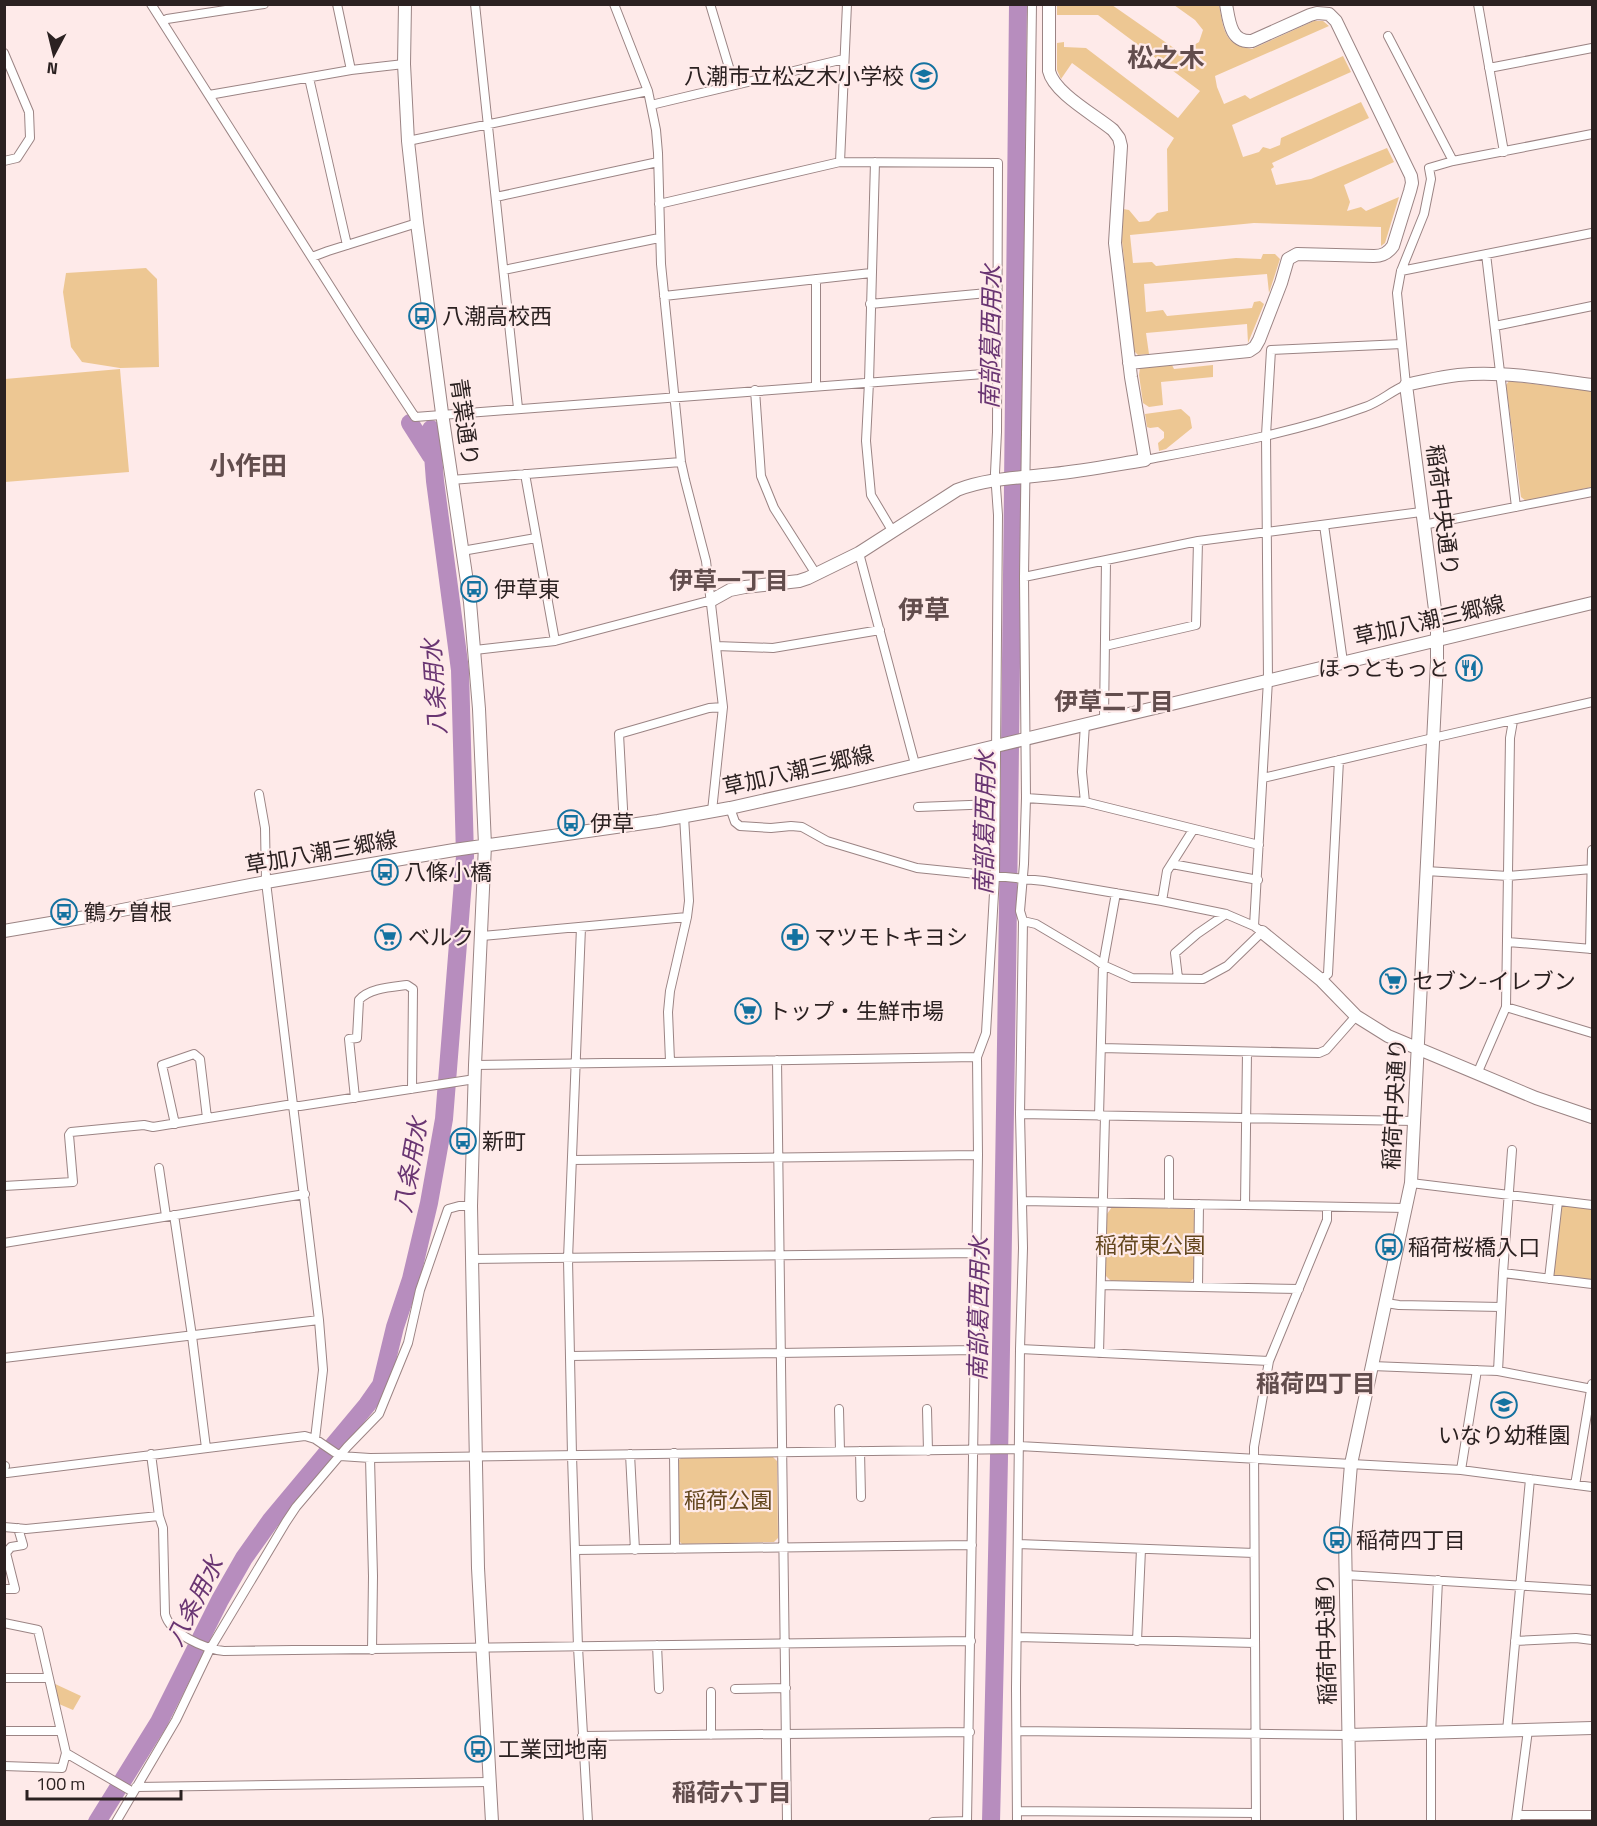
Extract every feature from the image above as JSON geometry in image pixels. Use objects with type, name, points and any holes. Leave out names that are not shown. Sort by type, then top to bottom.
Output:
[{"type":"street","points":[[151,4],[415,417],[442,413],[997,373]]},
{"type":"street","points":[[163,21],[264,4]]},
{"type":"street","points":[[337,4],[351,70]]},
{"type":"street","name":"青葉通り","points":[[405,4],[404,64],[408,141],[475,650],[485,845],[471,1206],[478,1568],[492,1821]]},
{"type":"street","points":[[475,4],[518,408]]},
{"type":"street","points":[[614,4],[648,91],[656,130],[659,238],[681,462],[706,561],[723,707],[712,811]]},
{"type":"street","points":[[710,4],[735,84]]},
{"type":"street","points":[[840,162],[847,4]]},
{"type":"street","points":[[1017,1821],[1020,1348],[1023,1248],[1020,1114],[1023,921],[1020,911],[1020,878],[1026,798],[1022,738],[1023,477],[1032,4]]},
{"type":"street","points":[[1049,4],[1051,79],[1060,89],[1113,130],[1121,146],[1115,243],[1129,363],[1144,460]]},
{"type":"street","points":[[1129,363],[1249,351],[1259,340],[1288,259],[1297,254],[1381,256],[1389,252],[1393,246],[1410,191],[1411,176],[1336,21],[1329,14],[1310,15],[1245,42],[1235,36],[1231,29],[1226,4]]},
{"type":"street","points":[[1478,4],[1504,152]]},
{"type":"street","points":[[1388,36],[1454,161]]},
{"type":"street","points":[[1490,68],[1593,48]]},
{"type":"street","points":[[4,53],[28,112],[30,138],[17,158],[4,161]]},
{"type":"street","points":[[651,105],[844,59]]},
{"type":"street","points":[[209,95],[351,70],[404,64]]},
{"type":"street","points":[[309,78],[347,245]]},
{"type":"street","points":[[408,141],[648,91]]},
{"type":"street","points":[[1406,385],[1397,293],[1401,271],[1424,214],[1431,179],[1429,168],[1593,134]]},
{"type":"street","points":[[495,197],[658,162]]},
{"type":"street","points":[[659,204],[840,162],[998,163],[995,472],[998,479],[999,745],[995,804],[997,876],[986,1033],[978,1057],[967,1821],[933,1821]]},
{"type":"street","points":[[875,162],[866,441],[871,495],[893,532]]},
{"type":"street","points":[[312,257],[417,223]]},
{"type":"street","points":[[1401,271],[1593,233]]},
{"type":"street","points":[[504,270],[659,238]]},
{"type":"street","points":[[1486,254],[1516,507]]},
{"type":"street","points":[[664,296],[871,273]]},
{"type":"street","points":[[816,279],[816,386]]},
{"type":"street","points":[[870,304],[998,292]]},
{"type":"street","points":[[1495,326],[1593,306]]},
{"type":"street","points":[[1023,921],[1036,924],[1095,958],[1102,965],[1132,978],[1203,979],[1227,966],[1258,929],[1259,845],[1268,680],[1266,435],[1271,350],[1402,344]]},
{"type":"street","points":[[475,650],[555,641],[712,600],[730,590],[745,586],[799,581],[859,553],[957,490],[975,484],[1144,460],[1310,426],[1369,406],[1406,385],[1454,375],[1501,375],[1593,385]]},
{"type":"street","name":"稲荷中央通り","points":[[1350,1821],[1345,1538],[1351,1464],[1411,1183],[1437,640],[1406,385]]},
{"type":"street","points":[[756,390],[761,476],[774,508],[816,574]]},
{"type":"street","points":[[451,480],[681,462]]},
{"type":"street","points":[[525,474],[555,641]]},
{"type":"street","points":[[1024,577],[1198,541],[1324,525],[1422,519],[1516,507],[1593,492]]},
{"type":"street","points":[[1324,525],[1343,662]]},
{"type":"street","points":[[462,551],[536,538]]},
{"type":"street","points":[[1105,646],[1196,625],[1198,541]]},
{"type":"street","points":[[859,553],[915,764]]},
{"type":"street","points":[[1104,719],[1106,560]]},
{"type":"street","name":"草加八潮三郷線","points":[[4,930],[485,845],[624,826],[730,808],[1593,603]]},
{"type":"street","points":[[716,646],[773,648],[880,630]]},
{"type":"street","points":[[1263,778],[1593,702]]},
{"type":"street","points":[[624,826],[619,734],[709,708],[723,707]]},
{"type":"street","points":[[1477,1074],[1506,1007],[1510,738],[1513,721]]},
{"type":"street","points":[[1085,724],[1082,772],[1085,802]]},
{"type":"street","points":[[1321,980],[1328,974],[1339,760]]},
{"type":"street","points":[[259,795],[265,828],[266,882],[319,1320],[322,1371],[315,1439]]},
{"type":"street","points":[[1026,798],[1085,802],[1259,845]]},
{"type":"street","points":[[918,807],[995,804]]},
{"type":"street","points":[[730,808],[735,822],[740,826],[801,827],[827,842],[917,868],[1044,880],[1226,914],[1258,929],[1321,980],[1356,1016],[1388,1036],[1536,1098],[1593,1117]]},
{"type":"street","points":[[670,1061],[668,1010],[670,991],[687,917],[688,901],[684,816]]},
{"type":"street","points":[[1162,901],[1167,871],[1193,830]]},
{"type":"street","points":[[1508,942],[1591,949],[1593,850]]},
{"type":"street","points":[[1172,864],[1258,880]]},
{"type":"street","points":[[1426,871],[1508,876],[1592,869]]},
{"type":"street","points":[[1099,1353],[1103,1203],[1102,965],[1116,893]]},
{"type":"street","points":[[1178,978],[1175,953],[1226,914]]},
{"type":"street","points":[[482,936],[687,917]]},
{"type":"street","points":[[581,927],[568,1258],[578,1647],[588,1821]]},
{"type":"street","points":[[355,1098],[349,1039],[357,1038],[359,1000],[370,992],[406,985],[413,989],[412,1089]]},
{"type":"street","points":[[1506,1007],[1593,1033]]},
{"type":"street","points":[[1101,1048],[1319,1053],[1326,1050],[1356,1016]]},
{"type":"street","points":[[1245,1205],[1247,1052]]},
{"type":"street","points":[[175,1124],[162,1065],[194,1054],[200,1059],[207,1118]]},
{"type":"street","points":[[475,1065],[978,1057]]},
{"type":"street","points":[[777,1060],[787,1821]]},
{"type":"street","points":[[4,1186],[74,1182],[69,1135],[71,1132],[144,1125],[153,1127],[287,1105],[300,1106],[475,1079]]},
{"type":"street","points":[[1020,1114],[1415,1121]]},
{"type":"street","points":[[1498,1371],[1512,1150]]},
{"type":"street","points":[[572,1160],[978,1155]]},
{"type":"street","points":[[1169,1160],[1169,1204]]},
{"type":"street","points":[[159,1168],[192,1336],[206,1448]]},
{"type":"street","points":[[1411,1183],[1593,1205]]},
{"type":"street","points":[[4,1243],[304,1194]]},
{"type":"street","points":[[1549,1279],[1558,1201]]},
{"type":"street","points":[[1022,1202],[1406,1208]]},
{"type":"street","points":[[1198,1286],[1199,1204]]},
{"type":"street","points":[[116,1821],[132,1789],[176,1720],[210,1649],[296,1507],[379,1414],[408,1343],[420,1290],[448,1209],[471,1206]]},
{"type":"street","points":[[1017,1811],[1096,1817],[1256,1817],[1254,1447],[1269,1361],[1327,1220],[1327,1208]]},
{"type":"street","points":[[472,1259],[976,1253]]},
{"type":"street","points":[[1503,1273],[1593,1284]]},
{"type":"street","points":[[1101,1285],[1299,1289]]},
{"type":"street","points":[[1386,1303],[1501,1307]]},
{"type":"street","points":[[4,1358],[319,1320]]},
{"type":"street","points":[[1020,1348],[1269,1361]]},
{"type":"street","points":[[570,1356],[975,1350]]},
{"type":"street","points":[[1372,1366],[1498,1371],[1592,1387],[1575,1485]]},
{"type":"street","points":[[1461,1470],[1477,1370]]},
{"type":"street","points":[[839,1409],[840,1451]]},
{"type":"street","points":[[927,1409],[928,1451]]},
{"type":"street","points":[[5,1468],[305,1436],[315,1439],[340,1456],[370,1458],[973,1451],[1019,1448],[1461,1470],[1593,1487]]},
{"type":"street","points":[[860,1451],[861,1497]]},
{"type":"street","points":[[674,1453],[675,1549]]},
{"type":"street","points":[[151,1454],[159,1516],[163,1528],[167,1622],[173,1630],[210,1649],[224,1651],[372,1650],[970,1641]]},
{"type":"street","points":[[630,1454],[635,1550]]},
{"type":"street","points":[[370,1458],[372,1650]]},
{"type":"street","points":[[1506,1731],[1530,1479]]},
{"type":"street","points":[[4,1527],[26,1529],[159,1516]]},
{"type":"street","points":[[4,1589],[15,1589],[6,1553],[11,1547],[23,1545],[18,1528]]},
{"type":"street","points":[[1018,1544],[1254,1553]]},
{"type":"street","points":[[575,1550],[972,1545]]},
{"type":"street","points":[[1137,1641],[1141,1549]]},
{"type":"street","points":[[1346,1575],[1593,1590]]},
{"type":"street","points":[[1431,1821],[1431,1733],[1438,1580]]},
{"type":"street","points":[[4,1623],[38,1630],[66,1753],[62,1768],[4,1766]]},
{"type":"street","points":[[1017,1637],[1255,1643]]},
{"type":"street","points":[[1515,1641],[1576,1638],[1593,1640]]},
{"type":"street","points":[[657,1645],[659,1689]]},
{"type":"street","points":[[4,1678],[48,1678]]},
{"type":"street","points":[[735,1689],[786,1688]]},
{"type":"street","points":[[711,1692],[711,1735]]},
{"type":"street","points":[[1017,1731],[1348,1735],[1593,1728]]},
{"type":"street","points":[[1528,1730],[1517,1818],[1593,1815]]},
{"type":"street","points":[[4,1731],[60,1731]]},
{"type":"street","points":[[582,1736],[970,1732]]},
{"type":"street","points":[[66,1753],[132,1789],[490,1782]]},
{"type":"green space","points":[[1057,5],[1112,5],[1181,53],[1199,42],[1203,30],[1195,20],[1174,5],[1219,5],[1224,28],[1230,40],[1242,47],[1252,49],[1314,21],[1323,21],[1329,26],[1215,76],[1217,87],[1224,104],[1245,95],[1250,99],[1343,56],[1351,72],[1232,125],[1243,157],[1259,152],[1263,147],[1270,149],[1280,145],[1281,138],[1361,102],[1369,118],[1272,163],[1274,167],[1271,169],[1276,185],[1311,179],[1387,148],[1394,162],[1344,185],[1350,202],[1347,211],[1361,207],[1366,211],[1399,197],[1385,243],[1381,246],[1381,227],[1254,223],[1130,235],[1133,263],[1152,262],[1156,266],[1236,258],[1261,259],[1263,254],[1275,254],[1280,259],[1269,293],[1267,274],[1144,284],[1146,312],[1163,310],[1167,316],[1252,308],[1254,302],[1260,301],[1264,304],[1248,343],[1247,324],[1146,333],[1149,354],[1138,355],[1134,351],[1122,241],[1123,209],[1129,210],[1139,222],[1149,221],[1157,213],[1168,211],[1167,149],[1174,138],[1072,63],[1061,79],[1057,70],[1057,43],[1064,42],[1064,47],[1086,48],[1178,118],[1200,91],[1098,15],[1057,15]]},
{"type":"green space","points":[[146,268],[157,279],[159,367],[120,368],[82,362],[71,347],[63,292],[66,273]]},
{"type":"green space","points":[[1172,365],[1174,369],[1213,365],[1213,377],[1161,382],[1163,405],[1149,407],[1143,403],[1140,367]]},
{"type":"green space","points":[[120,369],[129,472],[5,482],[5,379]]},
{"type":"green space","points":[[1509,381],[1592,391],[1592,487],[1526,501],[1521,497],[1506,385]]},
{"type":"green space","points":[[1181,409],[1190,417],[1192,428],[1166,449],[1159,451],[1158,443],[1164,438],[1164,432],[1158,427],[1147,427],[1145,414]]},
{"type":"green space","points":[[1563,1206],[1592,1209],[1592,1280],[1553,1274],[1560,1208]]},
{"type":"green space","name":"稲荷東公園","points":[[1112,1207],[1193,1209],[1196,1214],[1194,1278],[1190,1282],[1111,1281],[1105,1275],[1107,1214]]},
{"type":"green space","name":"稲荷公園","points":[[772,1456],[777,1461],[778,1538],[774,1542],[682,1544],[679,1541],[678,1461],[682,1457]]},
{"type":"green space","points":[[53,1683],[81,1696],[73,1710],[59,1704]]},
{"type":"waterway","name":"南部葛西用水","points":[[991,1822],[1005,1140],[1018,4]]},
{"type":"waterway","points":[[410,423],[431,456]]},
{"type":"waterway","name":"八条用水","points":[[97,1822],[159,1722],[220,1600],[244,1558],[271,1520],[381,1385],[395,1327],[411,1279],[429,1203],[444,1119],[465,856],[460,670],[435,481],[431,429]]},
{"type":"place","name":"八潮市立松之木小学校","points":[[924,76]]},
{"type":"place","name":"八潮高校西","points":[[422,316]]},
{"type":"place","name":"伊草東","points":[[474,589]]},
{"type":"place","name":"ほっともっと","points":[[1469,668]]},
{"type":"place","name":"伊草","points":[[571,823]]},
{"type":"place","name":"八條小橋","points":[[385,872]]},
{"type":"place","name":"鶴ヶ曽根","points":[[64,912]]},
{"type":"place","name":"ベルク","points":[[388,937]]},
{"type":"place","name":"マツモトキヨシ","points":[[795,937]]},
{"type":"place","name":"セブン-イレブン","points":[[1393,981]]},
{"type":"place","name":"トップ・生鮮市場","points":[[748,1011]]},
{"type":"place","name":"新町","points":[[463,1141]]},
{"type":"place","name":"稲荷桜橋入口","points":[[1389,1247]]},
{"type":"place","name":"いなり幼稚園","points":[[1504,1405]]},
{"type":"place","name":"稲荷四丁目","points":[[1337,1540]]},
{"type":"place","name":"工業団地南","points":[[478,1749]]},
{"type":"district","name":"松之木","points":[[1166,57]]},
{"type":"district","name":"小作田","points":[[248,465]]},
{"type":"district","name":"伊草一丁目","points":[[729,580]]},
{"type":"district","name":"伊草","points":[[924,609]]},
{"type":"district","name":"伊草二丁目","points":[[1114,701]]},
{"type":"district","name":"稲荷四丁目","points":[[1316,1383]]},
{"type":"district","name":"稲荷六丁目","points":[[732,1792]]}]
